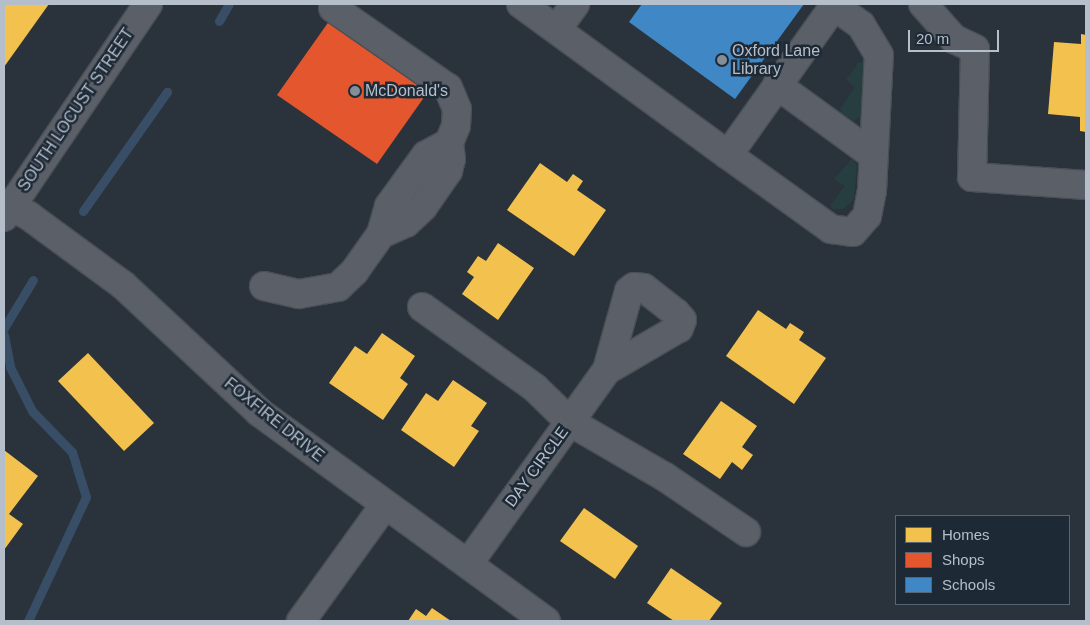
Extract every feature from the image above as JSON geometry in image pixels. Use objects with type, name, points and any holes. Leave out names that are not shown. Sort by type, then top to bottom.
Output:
[{"type":"street","name":"SOUTH LOCUST STREET","points":[[7,208],[148,4]]},
{"type":"street","points":[[521,4],[557,29],[728,155],[831,229],[853,232],[867,216],[872,191],[879,55],[861,25],[834,6],[728,155]]},
{"type":"street","points":[[557,29],[575,4]]},
{"type":"street","points":[[924,4],[954,39],[974,49],[972,177],[1086,185]]},
{"type":"street","points":[[264,286],[299,294],[338,287],[354,272],[381,234],[389,206],[426,155],[449,143],[456,126],[457,109],[448,88],[333,8]]},
{"type":"street","points":[[777,84],[873,155]]},
{"type":"street","name":"FOXFIRE DRIVE","points":[[7,208],[123,285],[259,412],[384,506],[546,621]]},
{"type":"street","points":[[422,307],[535,388],[570,422],[665,477],[746,532]]},
{"type":"street","name":"DAY CIRCLE","points":[[468,564],[607,370]]},
{"type":"street","points":[[301,621],[384,506]]},
{"type":"green space","points":[[859,62],[865,63],[861,116],[854,121],[841,113],[840,109],[855,87],[846,80]]},
{"type":"green space","points":[[852,159],[857,165],[854,199],[843,209],[832,209],[831,205],[845,186],[834,179]]},
{"type":"building: Homes","points":[[4,4],[49,4],[4,67]]},
{"type":"building: Homes","points":[[1081,34],[1086,35],[1086,132],[1080,131],[1080,117],[1048,114],[1054,42],[1081,44]]},
{"type":"building: Homes","points":[[540,163],[567,182],[573,174],[583,181],[577,190],[606,210],[574,256],[507,210]]},
{"type":"building: Homes","points":[[498,243],[534,268],[498,320],[462,294],[474,277],[467,272],[478,256],[486,261]]},
{"type":"building: Homes","points":[[758,310],[786,329],[790,323],[804,332],[799,340],[826,358],[794,404],[726,356]]},
{"type":"building: Homes","points":[[382,333],[415,356],[400,378],[408,384],[383,420],[329,383],[355,346],[367,354]]},
{"type":"building: Homes","points":[[88,353],[154,423],[124,451],[58,381]]},
{"type":"building: Homes","points":[[453,380],[487,403],[471,426],[479,431],[454,467],[401,430],[426,393],[438,401]]},
{"type":"building: Homes","points":[[721,401],[757,426],[742,447],[753,455],[742,470],[732,462],[720,479],[683,454]]},
{"type":"building: Homes","points":[[4,450],[38,476],[9,514],[23,524],[4,550]]},
{"type":"building: Homes","points":[[584,508],[638,546],[615,579],[560,541]]},
{"type":"building: Homes","points":[[671,568],[722,603],[709,621],[674,621],[647,603]]},
{"type":"building: Homes","points":[[432,608],[451,621],[408,621],[416,609],[426,616]]},
{"type":"building: Shops","name":"McDonald's","points":[[332,17],[432,86],[377,164],[277,95]]},
{"type":"building: Schools","name":"Oxford Lane Library","points":[[642,4],[804,4],[735,99],[629,22]]},
{"type":"waterway","points":[[219,21],[229,4]]},
{"type":"waterway","points":[[83,211],[167,92]]},
{"type":"waterway","points":[[4,328],[33,280]]},
{"type":"waterway","points":[[4,335],[10,367],[32,411],[72,452],[86,497],[28,621]]},
{"type":"place","name":"Oxford Lane Library","points":[[722,60]]},
{"type":"place","name":"McDonald's","points":[[355,91]]}]
